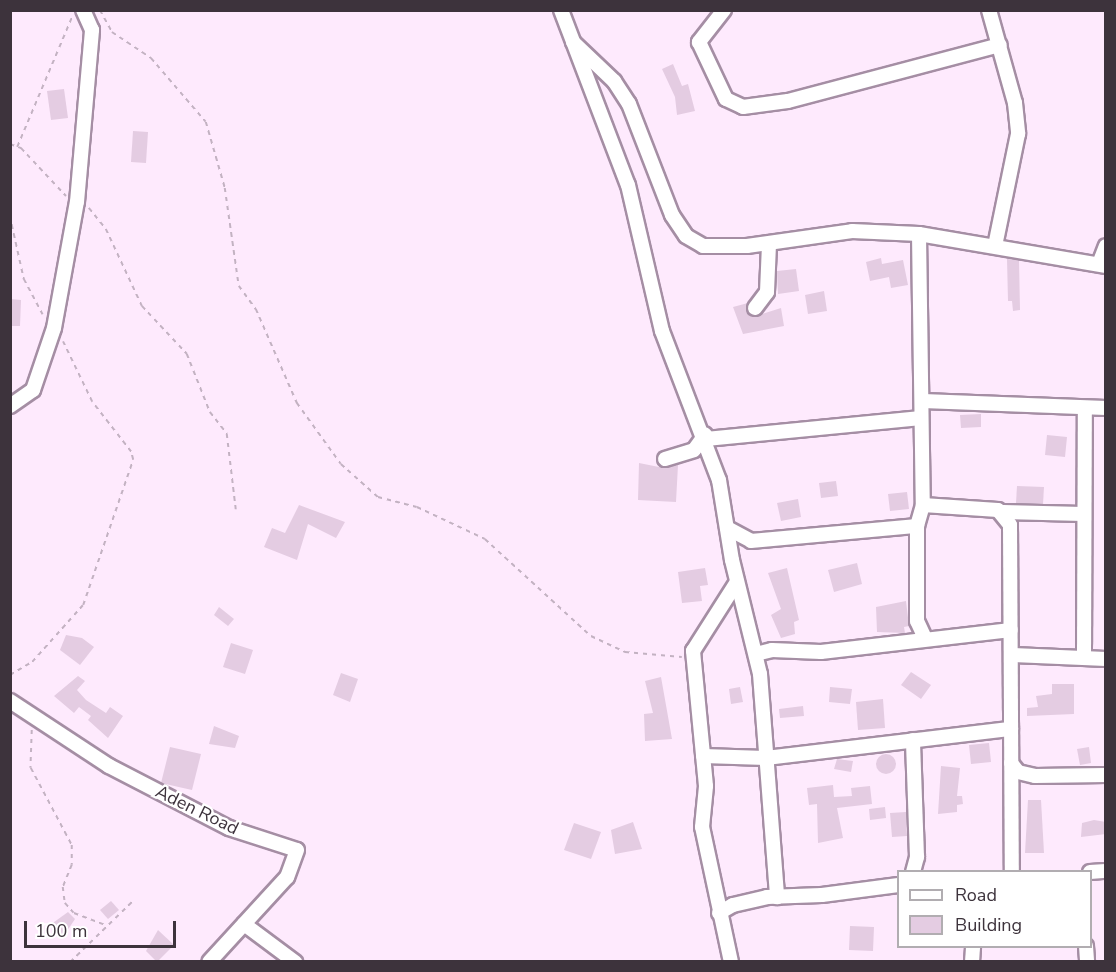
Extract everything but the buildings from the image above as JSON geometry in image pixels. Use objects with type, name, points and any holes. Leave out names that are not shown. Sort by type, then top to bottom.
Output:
[{"type":"street","points":[[10,406],[33,390],[54,328],[77,202],[92,30],[83,10]]},
{"type":"street","points":[[561,10],[571,41],[625,176],[663,331],[705,437],[727,528],[737,582],[756,654],[770,757],[777,897]]},
{"type":"street","points":[[724,10],[699,42],[726,99],[742,107],[788,101],[1000,45]]},
{"type":"street","points":[[989,10],[1000,45],[1018,134],[995,246]]},
{"type":"street","points":[[571,41],[614,81],[629,104],[672,215],[686,236],[703,246],[769,244],[852,231],[919,234],[1102,265],[1106,246]]},
{"type":"street","points":[[919,234],[923,505],[917,526],[917,621],[925,638]]},
{"type":"street","points":[[755,308],[767,291],[769,244]]},
{"type":"street","points":[[923,401],[1085,410],[1106,408]]},
{"type":"street","points":[[1084,657],[1085,410]]},
{"type":"street","points":[[665,459],[694,450],[705,437],[921,418]]},
{"type":"street","points":[[923,505],[1003,512],[1083,514]]},
{"type":"street","points":[[1003,512],[1012,536],[1012,870]]},
{"type":"street","points":[[727,528],[751,541],[917,526]]},
{"type":"street","points":[[731,962],[702,826],[703,756],[694,656],[701,633],[737,582]]},
{"type":"street","points":[[756,654],[772,650],[821,652],[925,638],[1011,630]]},
{"type":"street","points":[[1013,655],[1064,660],[1084,657],[1106,658]]},
{"type":"street","name":"Aden Road","points":[[10,701],[101,761],[229,828],[297,850],[287,877],[209,962]]},
{"type":"street","points":[[703,756],[770,757],[1011,729]]},
{"type":"street","points":[[913,740],[917,857],[914,870]]},
{"type":"street","points":[[1011,764],[1018,772],[1035,776],[1106,775]]},
{"type":"street","points":[[719,913],[740,903],[777,897],[897,885]]},
{"type":"street","points":[[244,924],[295,962]]},
{"type":"path","points":[[17,147],[75,10]]},
{"type":"path","points":[[100,10],[112,32],[151,58],[206,122],[225,188],[239,286],[256,309],[297,403],[341,464],[378,497],[448,520],[492,544],[591,636],[626,652],[694,656]]},
{"type":"path","points":[[10,148],[11,144],[17,147],[77,202],[89,208],[106,229],[142,306],[187,354],[210,412],[231,442],[236,509]]},
{"type":"path","points":[[10,216],[24,279],[54,328],[92,402],[126,444],[133,460],[83,605],[32,662],[10,675]]},
{"type":"path","points":[[26,712],[35,744],[31,768],[72,845],[72,865],[63,887],[65,903],[74,913],[106,925]]},
{"type":"path","points":[[70,962],[132,902]]}]
